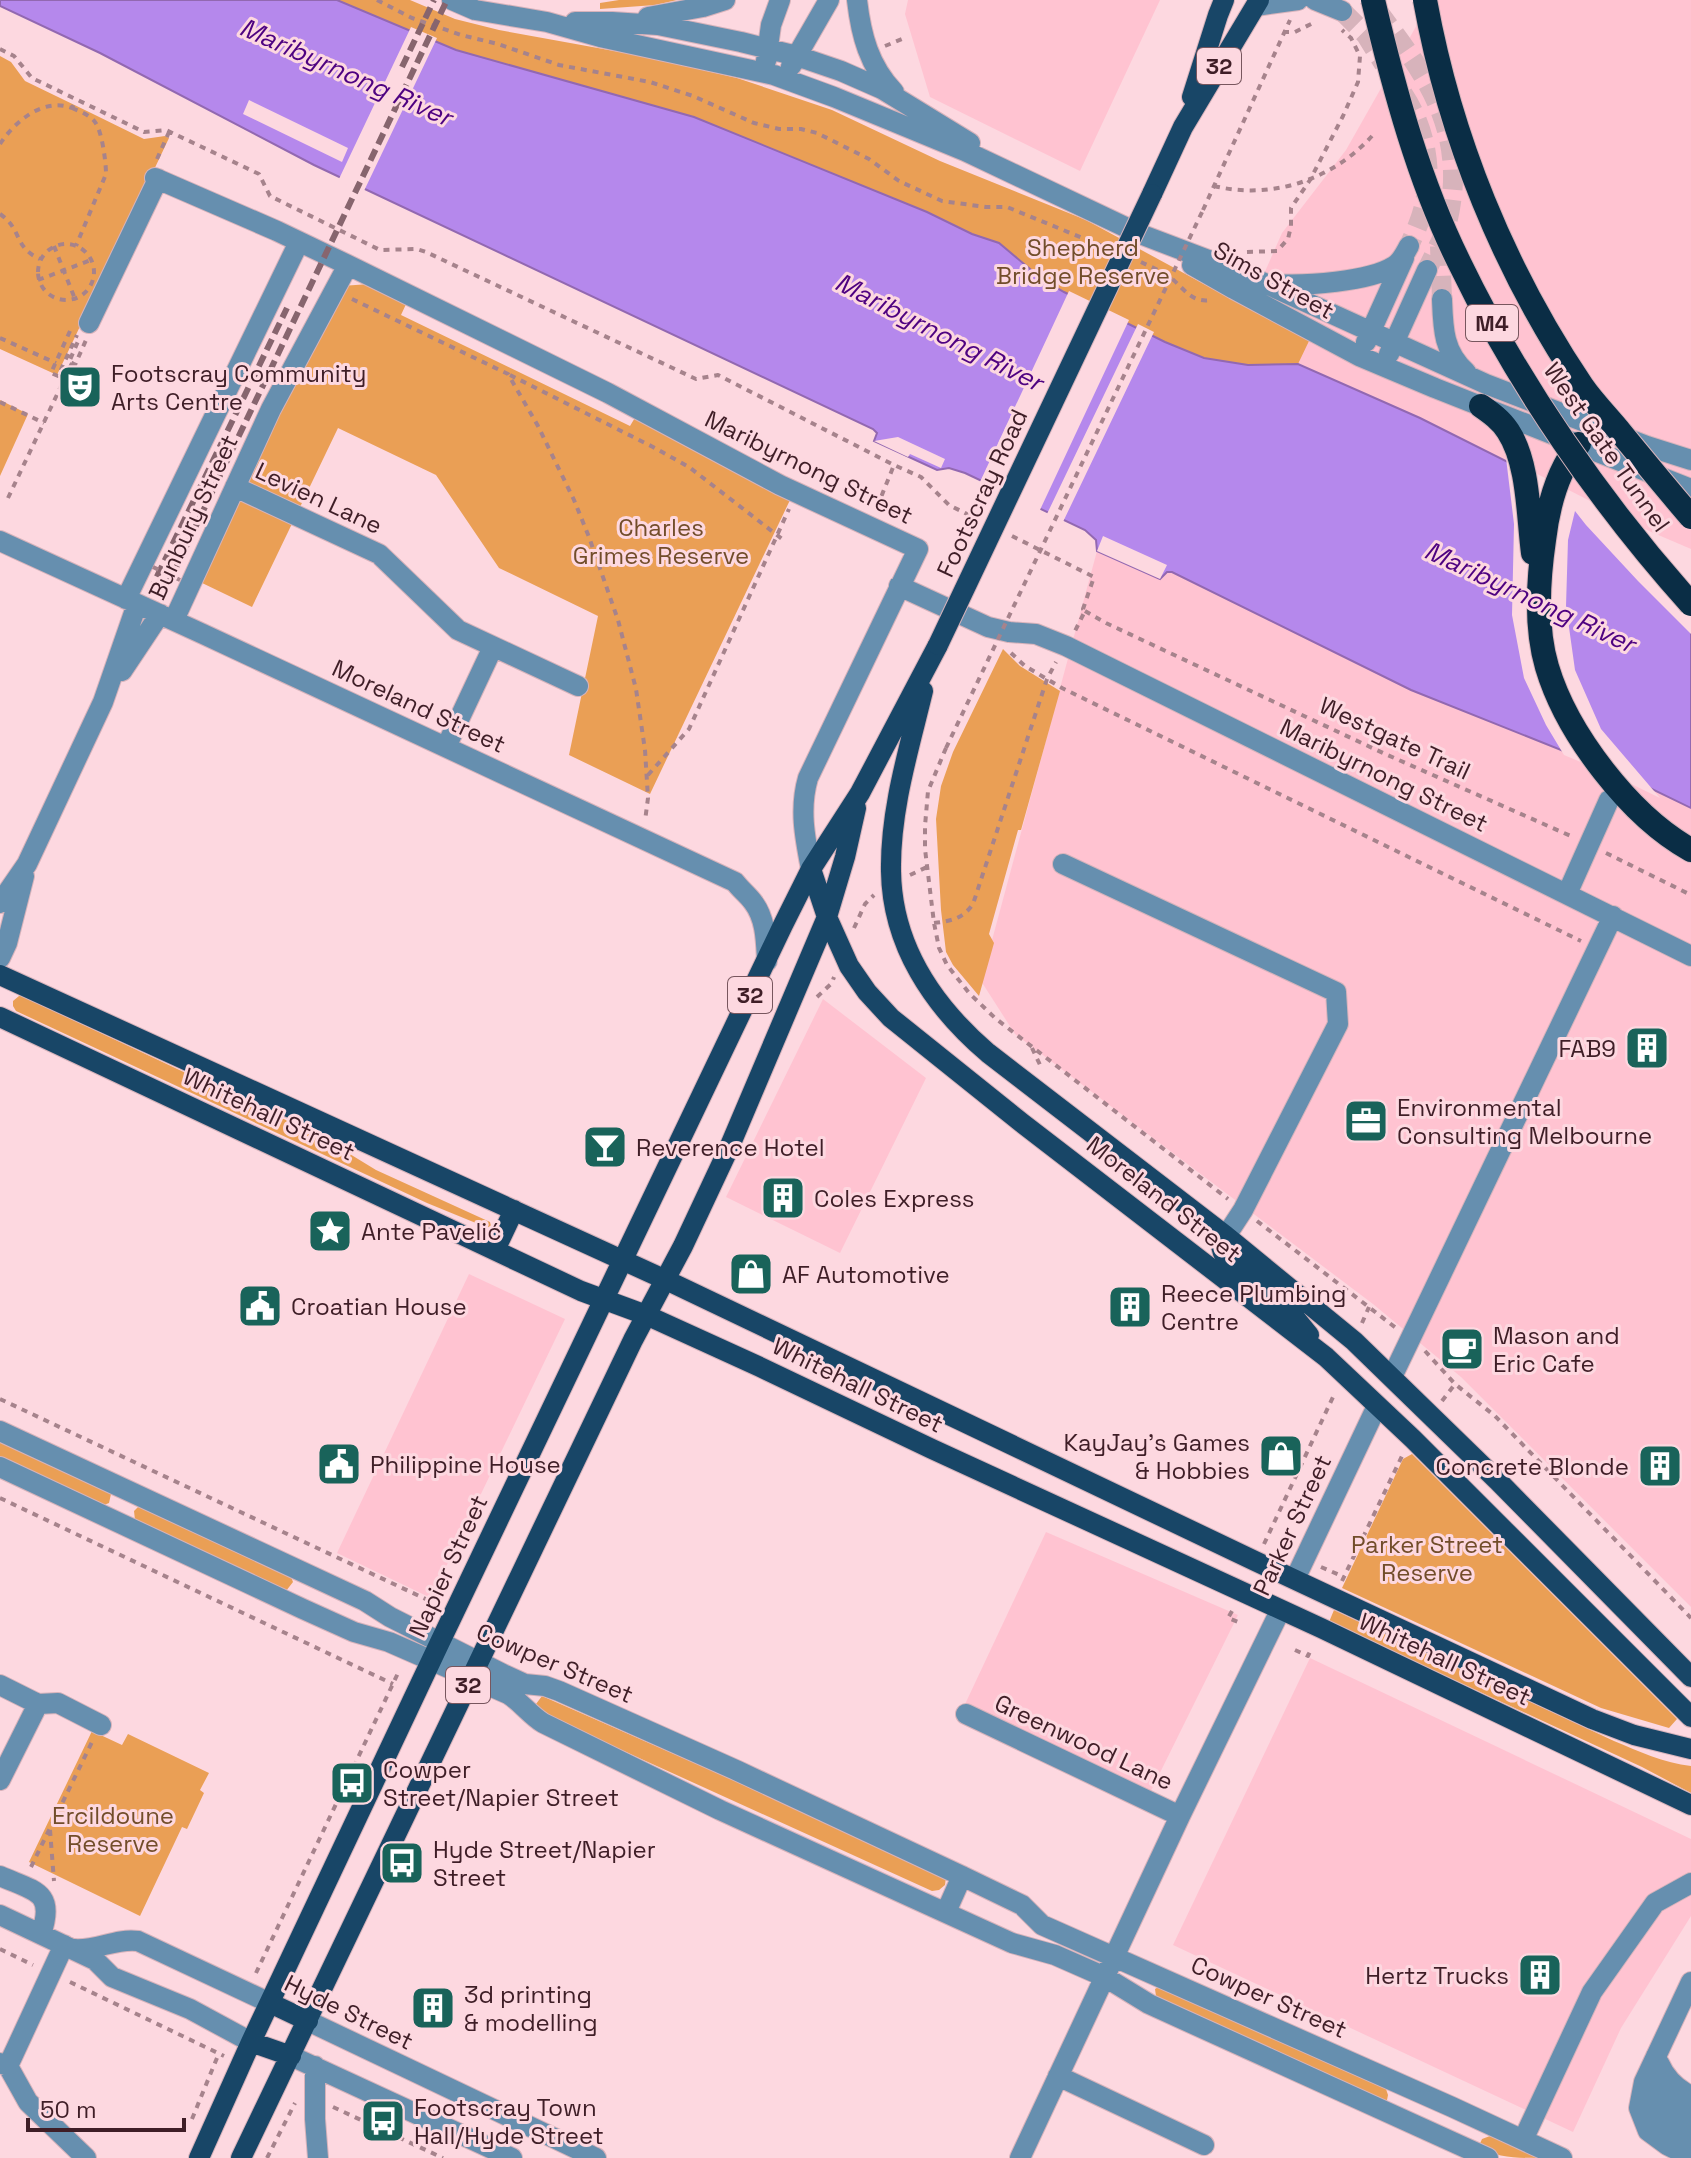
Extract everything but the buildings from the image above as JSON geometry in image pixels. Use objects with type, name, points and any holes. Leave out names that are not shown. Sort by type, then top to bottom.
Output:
[{"type":"highway","name":"West Gate Tunnel","points":[[1373,0],[1408,127],[1434,204],[1459,264],[1508,354],[1566,445],[1654,563],[1691,604]]},
{"type":"highway","name":"West Gate Tunnel","points":[[1425,0],[1432,39],[1455,122],[1481,197],[1512,266],[1543,325],[1584,389],[1691,517]]},
{"type":"highway","points":[[1481,406],[1503,424],[1520,456],[1540,615]]},
{"type":"highway","points":[[1579,444],[1567,459],[1561,474],[1545,531],[1540,615],[1546,666],[1556,691],[1589,750],[1616,786],[1645,817],[1691,850]]},
{"type":"main road","name":"Footscray Road","points":[[1183,127],[1224,0]]},
{"type":"main road","name":"Footscray Road","points":[[811,869],[860,793],[934,654],[1183,127],[1257,3]]},
{"type":"main road","name":"Footscray Road","points":[[891,858],[897,807],[934,654]]},
{"type":"main road","name":"Footscray Road","points":[[827,917],[860,793]]},
{"type":"main road","name":"Moreland Street","points":[[891,858],[892,885],[907,947],[917,969],[945,1011],[966,1034],[1226,1236],[1354,1341],[1498,1481],[1691,1677]]},
{"type":"main road","name":"Moreland Street","points":[[811,869],[827,917],[854,974],[891,1018],[1326,1357],[1413,1439],[1691,1717]]},
{"type":"main road","name":"Napier Street","points":[[199,2158],[436,1652],[811,869]]},
{"type":"main road","name":"32","points":[[241,2158],[626,1354],[666,1280],[736,1131],[827,917]]},
{"type":"main road","name":"Whitehall Street","points":[[0,975],[666,1280],[1592,1719],[1644,1738],[1691,1749]]},
{"type":"main road","name":"Whitehall Street","points":[[0,1017],[581,1291],[646,1315],[1691,1805]]},
{"type":"main road","points":[[495,1250],[514,1210]]},
{"type":"main road","points":[[1226,1236],[1221,1246],[1223,1253],[1290,1310],[1326,1357]]},
{"type":"main road","name":"Parker Street","points":[[1377,1406],[1392,1377]]},
{"type":"main road","name":"Parker Street","points":[[1280,1611],[1295,1579]]},
{"type":"main road","name":"Hyde Street","points":[[270,2003],[308,2021]]},
{"type":"main road","points":[[251,2042],[291,2056]]},
{"type":"street","name":"Sims Street","points":[[452,0],[475,10],[515,9],[600,37],[774,76],[834,97],[965,151],[1228,276],[1359,356],[1691,489]]},
{"type":"street","points":[[612,22],[679,12],[725,0]]},
{"type":"street","points":[[780,0],[767,48],[774,76],[797,56],[829,0]]},
{"type":"street","points":[[857,0],[868,53],[885,82],[906,103]]},
{"type":"street","points":[[1257,3],[1298,0]]},
{"type":"street","points":[[1315,0],[1340,19]]},
{"type":"street","name":"Sims Street","points":[[547,22],[658,25],[797,56],[865,81],[1038,185]]},
{"type":"street","name":"Maribyrnong Street","points":[[89,323],[156,178],[348,265],[608,393],[796,492],[918,549],[897,591],[988,627],[1036,634],[1066,646],[1691,956]]},
{"type":"street","name":"Bunbury Street","points":[[0,903],[27,864],[103,702],[132,601],[299,242]]},
{"type":"street","points":[[1263,283],[1310,284],[1370,275],[1399,263],[1409,246],[1359,356]]},
{"type":"street","name":"Bunbury Street","points":[[103,702],[167,617],[235,487],[271,409],[348,265]]},
{"type":"street","points":[[1383,366],[1427,270]]},
{"type":"street","name":"Sims Street","points":[[1228,276],[1263,283],[1473,377],[1604,430],[1691,460]]},
{"type":"street","points":[[1442,299],[1444,334],[1449,351],[1457,364],[1473,377]]},
{"type":"street","points":[[1579,444],[1590,434],[1604,430]]},
{"type":"street","name":"Levien Lane","points":[[235,487],[379,554],[458,630],[578,686]]},
{"type":"street","name":"Moreland Street","points":[[0,541],[735,882],[759,911],[765,933],[767,961]]},
{"type":"street","points":[[811,869],[803,816],[808,778],[897,591]]},
{"type":"street","points":[[446,747],[493,647]]},
{"type":"street","points":[[1567,894],[1609,800]]},
{"type":"street","name":"Bunbury Street","points":[[0,958],[27,864]]},
{"type":"street","points":[[1063,864],[1336,992],[1338,1024],[1243,1210],[1226,1236]]},
{"type":"street","name":"Parker Street","points":[[1392,1377],[1613,916]]},
{"type":"street","name":"Parker Street","points":[[1295,1579],[1377,1406]]},
{"type":"street","name":"Cowper Street","points":[[0,1431],[365,1601],[436,1652],[475,1670],[525,1684],[545,1686],[573,1697],[738,1771],[1022,1905],[1042,1925],[1562,2158]]},
{"type":"street","name":"Cowper Street","points":[[0,1467],[354,1632],[436,1652]]},
{"type":"street","points":[[116,1522],[130,1492]]},
{"type":"street","points":[[303,1609],[316,1579]]},
{"type":"street","name":"Parker Street","points":[[1020,2158],[1280,1611]]},
{"type":"street","name":"Cowper Street","points":[[475,1670],[512,1696],[535,1718],[720,1810],[1012,1943],[1055,1955],[1105,1977],[1149,2004],[1488,2158]]},
{"type":"street","points":[[0,1685],[38,1704],[58,1703],[101,1725]]},
{"type":"street","points":[[0,1780],[38,1704]]},
{"type":"street","name":"Greenwood Lane","points":[[966,1714],[1180,1816]]},
{"type":"street","points":[[0,1876],[32,1891],[45,1901],[47,1909],[41,1934]]},
{"type":"street","points":[[946,1912],[962,1876]]},
{"type":"street","points":[[1523,2140],[1592,1992],[1655,1903],[1691,1883]]},
{"type":"street","points":[[0,1915],[97,1961],[112,1977],[190,2009],[251,2042]]},
{"type":"street","name":"Hyde Street","points":[[69,1947],[94,1948],[122,1940],[138,1941],[270,2003]]},
{"type":"street","points":[[69,1947],[51,1973],[4,2064],[28,2102],[86,2158]]},
{"type":"street","points":[[1691,1982],[1644,2082],[1639,2108],[1648,2131],[1691,2157]]},
{"type":"street","name":"Hyde Street","points":[[308,2021],[596,2158]]},
{"type":"street","points":[[291,2056],[512,2158]]},
{"type":"street","points":[[1656,2056],[1671,2082],[1678,2090],[1691,2096]]},
{"type":"street","points":[[1656,2056],[1664,2100],[1691,2117]]},
{"type":"street","points":[[1656,2056],[1650,2106],[1660,2121],[1691,2137]]},
{"type":"street","points":[[315,2066],[308,2095],[318,2158]]},
{"type":"street","points":[[1058,2076],[1204,2145]]},
{"type":"street","points":[[1439,2135],[1452,2107]]},
{"type":"path","points":[[377,0],[412,18],[559,65],[662,85],[754,123],[817,133],[869,159],[899,181],[942,201],[1007,207],[1108,248]]},
{"type":"path","points":[[1134,260],[1161,271],[1196,300],[1211,300],[1247,251],[1277,251],[1288,239],[1291,208],[1310,180],[1358,82],[1360,56],[1340,19]]},
{"type":"path","points":[[1321,22],[1295,32],[1283,32],[1203,210],[946,748],[928,791],[925,826],[927,867],[939,948],[947,965],[969,993],[995,1018],[1393,1326]]},
{"type":"path","points":[[882,46],[907,37]]},
{"type":"path","points":[[0,49],[14,56],[32,78],[144,132],[166,130],[259,174],[270,196],[380,250],[417,249],[426,252],[696,379],[718,375],[921,477],[949,505],[989,525]]},
{"type":"path","points":[[72,108],[76,100]]},
{"type":"path","points":[[0,144],[8,132],[33,112],[53,104],[72,108],[96,124],[106,174],[76,246]]},
{"type":"path","points":[[1214,186],[1257,192],[1300,184],[1346,159],[1372,136]]},
{"type":"path","points":[[0,214],[14,227],[24,249],[40,259]]},
{"type":"path","points":[[54,246],[75,299]]},
{"type":"path","points":[[54,246],[76,246],[86,252],[91,260],[93,281],[86,293],[75,299],[65,301],[52,297],[38,280],[40,259],[54,246]]},
{"type":"path","points":[[38,280],[91,260]]},
{"type":"path","points":[[335,291],[508,374],[689,467],[786,542]]},
{"type":"path","points":[[8,498],[63,391],[72,363],[69,362],[81,336],[77,334],[58,376],[51,373],[74,324],[86,329],[89,323]]},
{"type":"path","points":[[0,338],[56,363]]},
{"type":"path","points":[[72,363],[75,365],[83,345]]},
{"type":"path","points":[[508,374],[574,500],[604,574],[618,620],[636,689],[648,775],[643,839]]},
{"type":"path","points":[[0,402],[44,423]]},
{"type":"path","points":[[868,526],[894,465]]},
{"type":"path","points":[[648,775],[689,729],[796,492]]},
{"type":"path","points":[[934,923],[951,921],[973,904],[1047,679],[1085,611],[1083,609],[1094,577],[1002,531]]},
{"type":"path","points":[[153,567],[180,580]]},
{"type":"path","name":"Westgate Trail","points":[[1085,611],[1370,747],[1589,844],[1691,895]]},
{"type":"path","points":[[988,627],[997,641],[1025,666],[1076,695],[1598,949]]},
{"type":"path","points":[[907,877],[927,867]]},
{"type":"path","points":[[854,929],[865,904],[877,894]]},
{"type":"path","points":[[1361,1326],[1369,1307]]},
{"type":"path","points":[[1423,1350],[1455,1384],[1495,1416],[1691,1618]]},
{"type":"path","points":[[1441,1403],[1455,1384]]},
{"type":"path","points":[[1265,1541],[1334,1389]]},
{"type":"path","points":[[0,1399],[432,1602]]},
{"type":"path","points":[[1340,1587],[1404,1451]]},
{"type":"path","points":[[0,1498],[393,1684]]},
{"type":"path","points":[[1320,1566],[1344,1577]]},
{"type":"path","points":[[1232,1611],[1228,1618],[1238,1622]]},
{"type":"path","points":[[1295,1650],[1308,1656],[1311,1649]]},
{"type":"path","points":[[255,1975],[399,1671]]},
{"type":"path","points":[[31,1867],[101,1725]]},
{"type":"path","points":[[45,1901],[55,1879],[50,1829]]},
{"type":"path","points":[[0,1949],[227,2057]]},
{"type":"path","points":[[192,2119],[223,2044]]},
{"type":"path","points":[[267,2158],[308,2095],[440,2157]]},
{"type":"shaded area","points":[[908,0],[1160,0],[1080,171],[930,97],[905,14]]},
{"type":"shaded area","points":[[1431,0],[1691,0],[1691,554],[1420,418],[1299,364],[1248,365],[1240,318],[1282,233],[1346,150]]},
{"type":"shaded area","points":[[1097,551],[1160,579],[1167,572],[1172,572],[1411,690],[1621,774],[1691,808],[1691,1607],[1461,1377],[1373,1304],[1015,1034],[981,981]]},
{"type":"shaded area","name":"Coles Express","points":[[823,999],[926,1078],[840,1253],[726,1197]]},
{"type":"shaded area","points":[[469,1274],[565,1319],[431,1598],[337,1553]]},
{"type":"shaded area","points":[[1046,1532],[1238,1615],[1145,1803],[959,1717]]},
{"type":"shaded area","points":[[1310,1658],[1691,1839],[1691,1916],[1621,2028],[1573,2132],[1173,1945]]},
{"type":"green space","name":"Shepherd Bridge Reserve","points":[[337,0],[410,0],[455,19],[737,78],[832,110],[940,161],[1086,220],[1309,341],[1298,364],[1248,365],[1204,358],[1064,292],[1042,279],[999,243],[972,234],[927,212],[694,117],[456,50]]},
{"type":"green space","points":[[677,0],[655,5],[600,9],[600,3]]},
{"type":"green space","points":[[0,56],[11,62],[25,81],[144,139],[169,138],[57,375],[0,349]]},
{"type":"green space","name":"Charles Grimes Reserve","points":[[370,284],[407,302],[401,315],[630,426],[636,416],[790,500],[650,794],[569,755],[598,616],[499,568],[436,475],[338,428],[252,607],[200,582],[341,286]]},
{"type":"green space","points":[[0,400],[28,414],[0,476]]},
{"type":"green space","points":[[1003,649],[1020,666],[1060,691],[989,934],[994,943],[979,996],[946,952],[936,819],[941,786],[953,752]]},
{"type":"green space","points":[[19,996],[322,1137],[376,1170],[490,1222],[491,1226],[488,1228],[427,1203],[16,1011],[13,1001]]},
{"type":"green space","points":[[0,1438],[106,1489],[111,1494],[109,1503],[104,1505],[0,1460]]},
{"type":"green space","name":"Parker Street Reserve","points":[[1412,1454],[1677,1719],[1669,1728],[1601,1708],[1342,1588],[1403,1459]]},
{"type":"green space","points":[[139,1506],[291,1577],[293,1582],[286,1591],[135,1520],[134,1511]]},
{"type":"green space","points":[[1334,1610],[1614,1741],[1642,1753],[1691,1766],[1691,1793],[1642,1767],[1329,1622]]},
{"type":"green space","points":[[542,1696],[941,1871],[946,1877],[945,1885],[932,1891],[540,1713],[536,1704]]},
{"type":"green space","name":"Ercildoune Reserve","points":[[92,1731],[122,1745],[128,1734],[209,1773],[200,1790],[204,1793],[187,1829],[182,1827],[140,1916],[29,1862]]},
{"type":"green space","points":[[1162,1985],[1386,2089],[1387,2100],[1381,2103],[1156,1996],[1155,1989]]},
{"type":"green space","points":[[1490,2136],[1538,2158],[1499,2155],[1479,2146],[1482,2139]]},
{"type":"water","name":"Maribyrnong River","points":[[0,0],[337,0],[456,50],[694,117],[927,212],[972,234],[999,243],[1042,279],[1064,292],[1204,358],[1248,365],[1298,364],[1420,418],[1691,554],[1691,808],[1621,774],[1411,690],[1172,572],[1167,572],[1160,579],[1097,551],[1096,540],[1085,530],[965,473],[949,468],[937,470],[874,441],[877,433],[873,429],[314,165],[100,53],[0,6]]},
{"type":"pier","points":[[411,27],[437,38],[363,193],[338,181]]},
{"type":"pier","points":[[249,100],[348,148],[342,162],[243,114]]},
{"type":"pier","points":[[1069,291],[1129,320],[1039,512],[979,484]]},
{"type":"pier","points":[[1138,324],[1154,332],[1062,524],[1046,516]]},
{"type":"pier","points":[[898,437],[945,459],[941,468],[874,441]]},
{"type":"pier","points":[[1506,458],[1691,549],[1691,634],[1575,511],[1568,540],[1566,606],[1575,670],[1601,729],[1660,798],[1564,755],[1524,678],[1512,615],[1514,524]]},
{"type":"pier","points":[[1103,536],[1167,565],[1160,579],[1097,551]]},
{"type":"tunnel","points":[[1377,10],[1419,69],[1448,133],[1452,156],[1451,203],[1443,236],[1427,270]]},
{"type":"tunnel","points":[[1342,11],[1366,35],[1384,64]]},
{"type":"tunnel","points":[[1403,94],[1422,135],[1428,180],[1419,224],[1409,246]]},
{"type":"tunnel","points":[[1440,246],[1442,299]]},
{"type":"railway","points":[[402,67],[434,0]]},
{"type":"railway","points":[[161,599],[447,0]]},
{"type":"railway","points":[[149,593],[287,308]]},
{"type":"place","name":"Footscray Community Arts Centre","points":[[80,387]]},
{"type":"place","name":"FAB9","points":[[1647,1048]]},
{"type":"place","name":"Environmental Consulting Melbourne","points":[[1366,1121]]},
{"type":"place","name":"Reverence Hotel","points":[[605,1147]]},
{"type":"place","name":"Coles Express","points":[[783,1198]]},
{"type":"place","name":"Ante Pavelić","points":[[330,1231]]},
{"type":"place","name":"AF Automotive","points":[[751,1274]]},
{"type":"place","name":"Croatian House","points":[[260,1306]]},
{"type":"place","name":"Reece Plumbing Centre","points":[[1130,1307]]},
{"type":"place","name":"Mason and Eric Cafe","points":[[1462,1349]]},
{"type":"place","name":"KayJay's Games & Hobbies","points":[[1281,1456]]},
{"type":"place","name":"Philippine House","points":[[339,1464]]},
{"type":"place","name":"Concrete Blonde","points":[[1660,1466]]},
{"type":"place","name":"Cowper Street/Napier Street","points":[[352,1783]]},
{"type":"place","name":"Hyde Street/Napier Street","points":[[402,1863]]},
{"type":"place","name":"Hertz Trucks","points":[[1540,1975]]},
{"type":"place","name":"3d printing & modelling","points":[[433,2008]]},
{"type":"place","name":"Footscray Town Hall/Hyde Street","points":[[383,2121]]}]
